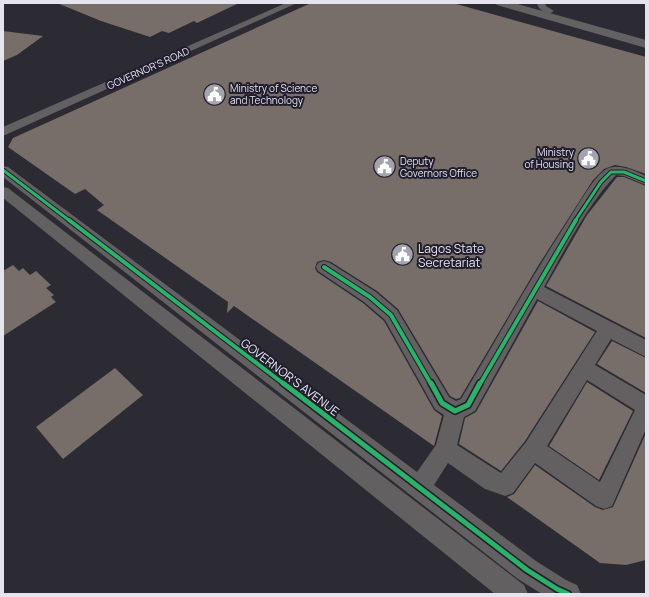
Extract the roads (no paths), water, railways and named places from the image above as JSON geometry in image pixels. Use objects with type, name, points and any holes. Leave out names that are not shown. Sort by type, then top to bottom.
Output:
[{"type":"main road","points":[[502,3],[646,44]]},
{"type":"main road","points":[[519,3],[545,7],[646,39]]},
{"type":"street","name":"GOVERNOR'S ROAD","points":[[46,102],[276,3]]},
{"type":"street","name":"GOVERNOR'S ROAD","points":[[3,132],[293,3]]},
{"type":"street","name":"GOVERNOR'S AVENUE","points":[[3,170],[527,570],[557,589],[568,594]]},
{"type":"street","points":[[455,411],[468,405],[585,205],[606,175],[616,171],[624,172],[646,181]]},
{"type":"street","points":[[3,191],[516,594]]},
{"type":"street","points":[[324,267],[370,297],[391,315],[442,403],[455,411]]},
{"type":"street","points":[[534,290],[646,349]]},
{"type":"street","points":[[445,449],[493,481],[505,485],[533,449],[608,329]]},
{"type":"street","points":[[533,449],[604,498],[646,406],[584,368]]},
{"type":"street","points":[[419,488],[445,449],[455,411]]},
{"type":"place","name":"Ministry of Science and Technology","points":[[215,94]]},
{"type":"place","name":"Ministry of Housing","points":[[589,158]]},
{"type":"place","name":"Deputy Governors Office","points":[[385,167]]},
{"type":"place","name":"Lagos State Secretariat","points":[[403,255]]}]
